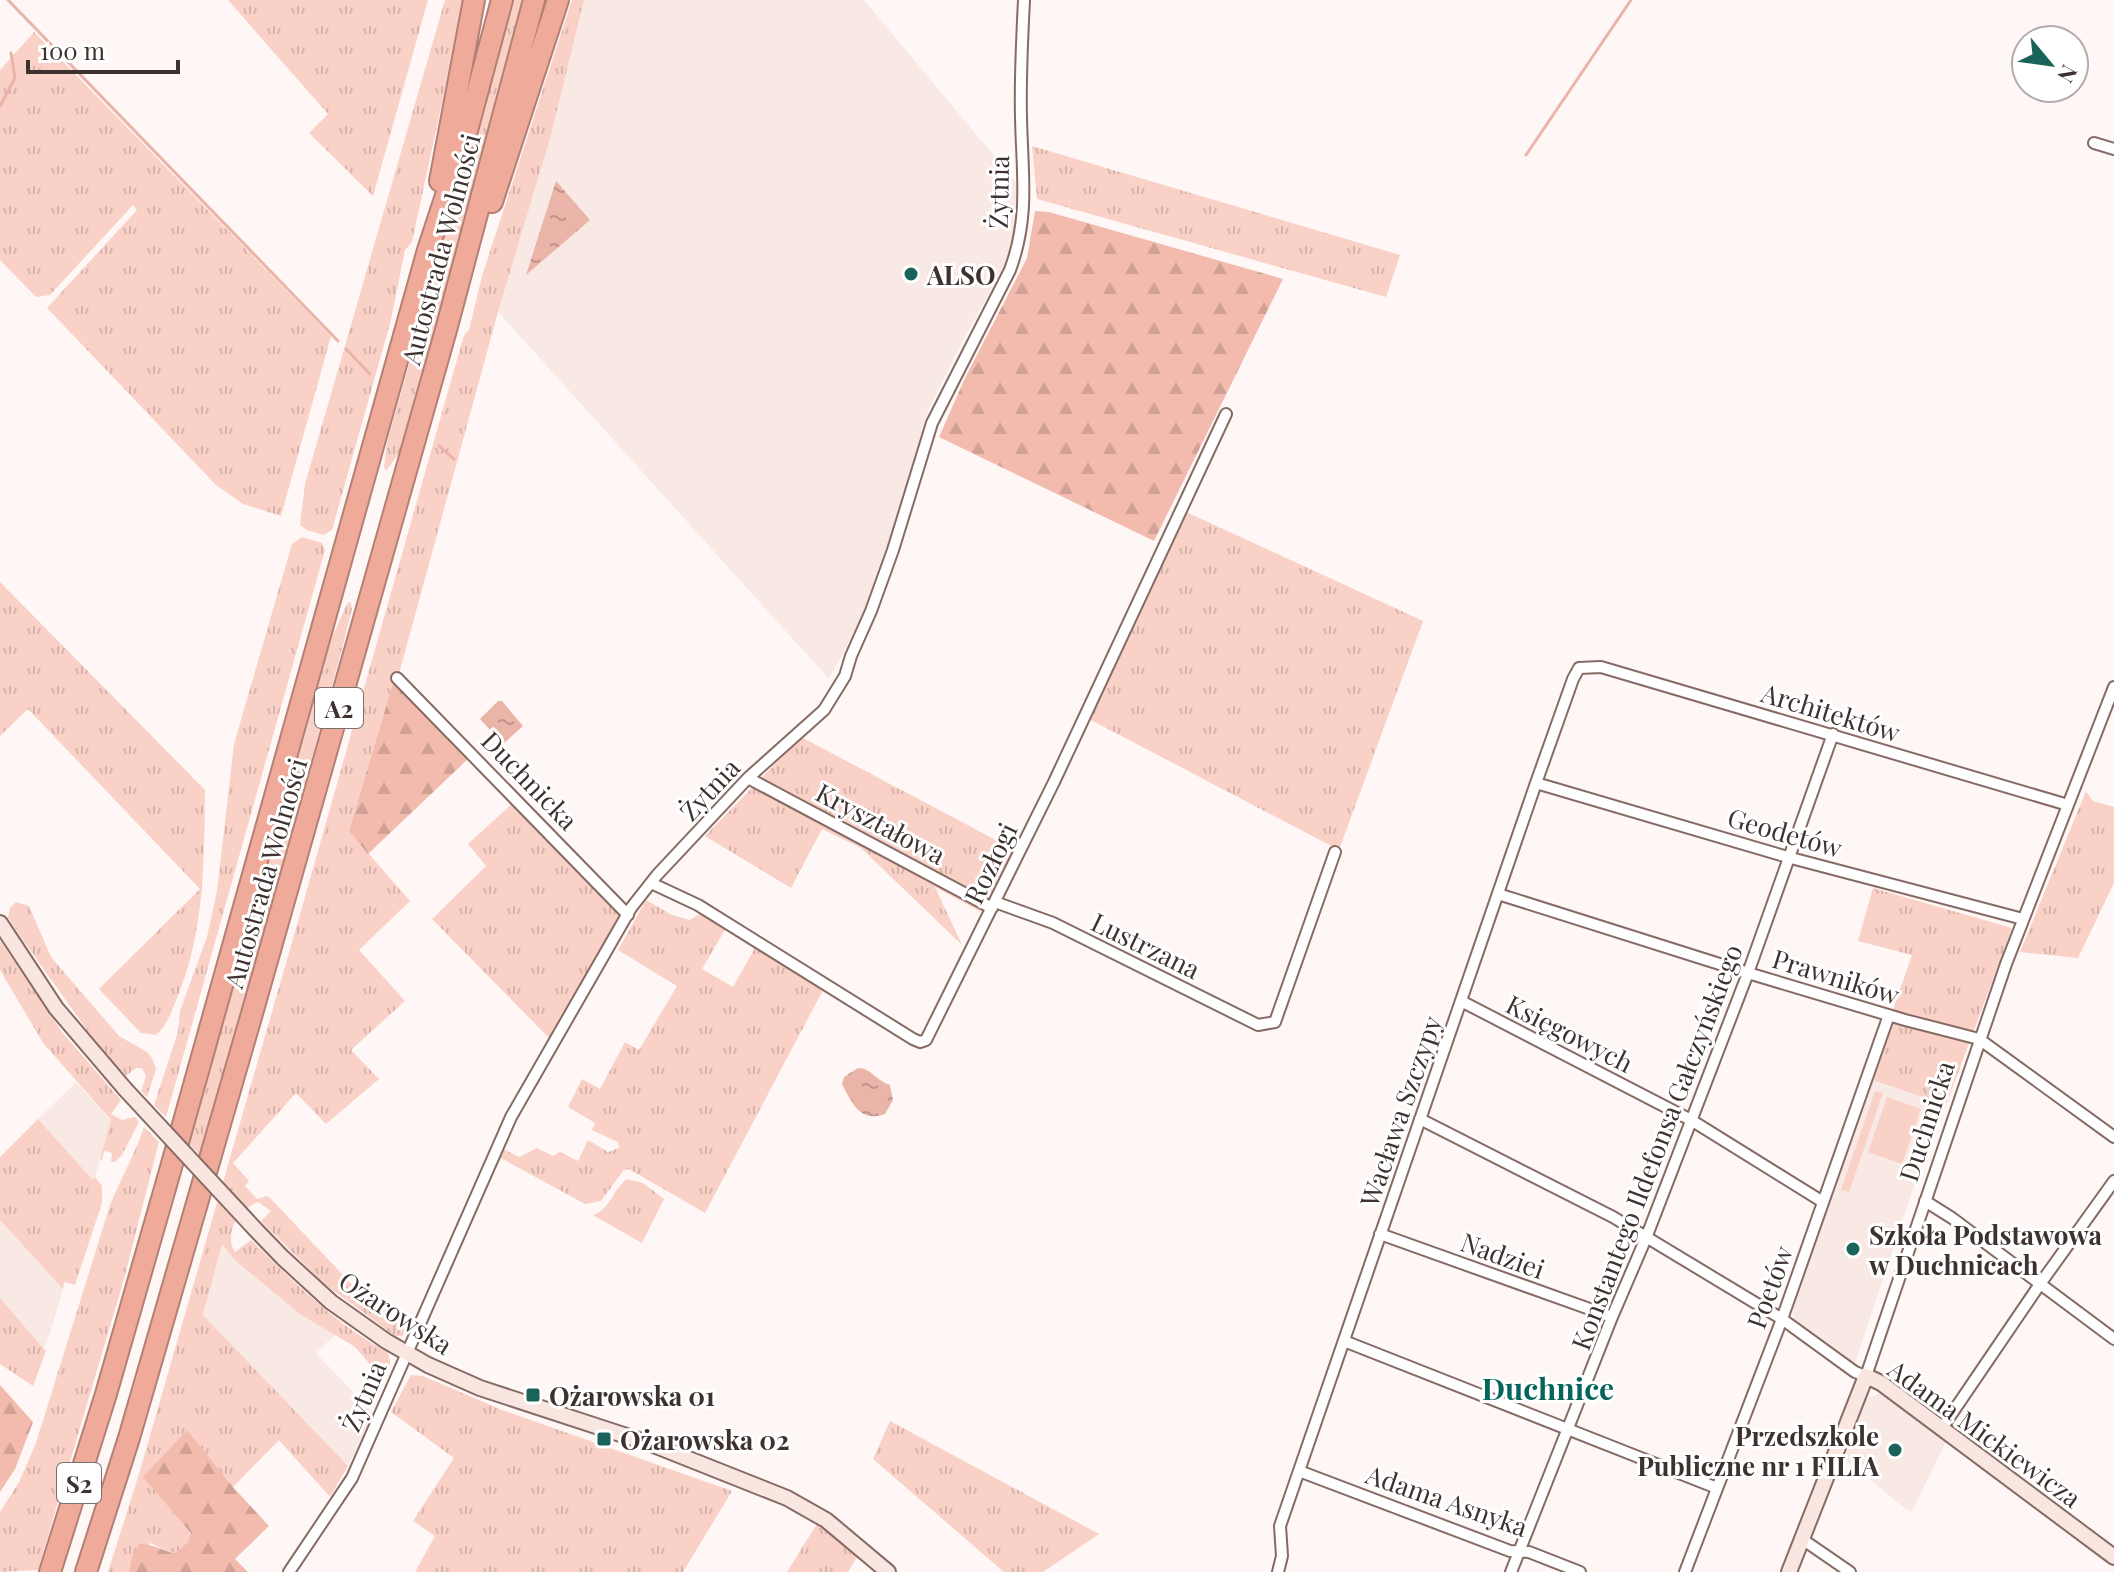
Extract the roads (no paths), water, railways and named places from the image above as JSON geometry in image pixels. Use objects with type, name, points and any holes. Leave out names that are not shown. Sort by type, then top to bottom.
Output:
[{"type":"highway","points":[[428,250],[474,0]]},
{"type":"highway","name":"Autostrada Wolności","points":[[106,1394],[428,250],[465,138],[502,0]]},
{"type":"highway","name":"Autostrada Wolności","points":[[86,1572],[129,1438],[236,1072],[446,330],[534,0]]},
{"type":"highway","points":[[446,330],[493,201],[558,0]]},
{"type":"highway","name":"S2","points":[[50,1572],[106,1394]]},
{"type":"main road","name":"Ożarowska","points":[[0,923],[56,1008],[125,1089],[255,1229],[331,1302],[405,1353],[480,1388],[651,1444],[787,1498],[826,1520],[888,1572]]},
{"type":"main road","name":"Adama Mickiewicza","points":[[1866,1376],[1881,1383],[2114,1557]]},
{"type":"main road","name":"Duchnicka","points":[[1789,1572],[1866,1376]]},
{"type":"street","name":"Żytnia","points":[[289,1572],[352,1478],[511,1117],[628,915],[651,883],[748,778],[824,710],[845,676],[893,550],[932,423],[1017,252],[1025,205],[1020,78],[1024,0]]},
{"type":"street","points":[[2094,143],[2114,149]]},
{"type":"street","name":"Rozłogi","points":[[651,883],[698,905],[920,1042],[926,1040],[1054,782],[1226,414]]},
{"type":"street","name":"Architektów","points":[[1579,668],[1601,667],[2068,805]]},
{"type":"street","name":"Wacława Szczypy","points":[[1278,1572],[1282,1556],[1280,1526],[1536,783],[1579,668]]},
{"type":"street","name":"Duchnicka","points":[[397,678],[628,915]]},
{"type":"street","name":"Duchnicka","points":[[1866,1376],[1979,1039],[2114,687]]},
{"type":"street","name":"Konstantego Ildefonsa Gałczyńskiego","points":[[1511,1572],[1646,1238],[1748,973],[1833,734]]},
{"type":"street","name":"Kryształowa","points":[[748,778],[994,905]]},
{"type":"street","name":"Geodetów","points":[[1536,783],[1791,858],[2023,919]]},
{"type":"street","name":"Lustrzana","points":[[994,905],[1053,923],[1258,1025],[1275,1022],[1335,852]]},
{"type":"street","name":"Prawników","points":[[1498,894],[1748,973],[1979,1039]]},
{"type":"street","name":"Księgowych","points":[[1461,1001],[1691,1120],[1823,1202]]},
{"type":"street","name":"Poetów","points":[[1685,1572],[1782,1319],[1889,1015]]},
{"type":"street","points":[[1979,1039],[2114,1137]]},
{"type":"street","points":[[1420,1119],[1613,1217],[1782,1319],[1855,1372],[1866,1376]]},
{"type":"street","points":[[1942,1428],[2114,1181]]},
{"type":"street","points":[[1925,1201],[2114,1339]]},
{"type":"street","name":"Nadziei","points":[[1380,1234],[1612,1317]]},
{"type":"street","points":[[1344,1341],[1717,1488]]},
{"type":"street","name":"Adama Asnyka","points":[[1299,1471],[1510,1551],[1529,1552],[1580,1572]]},
{"type":"street","points":[[1802,1539],[1850,1572]]},
{"type":"water","points":[[556,181],[590,220],[526,275]]},
{"type":"water","points":[[498,701],[502,701],[523,726],[503,744],[480,719]]},
{"type":"water","points":[[858,1068],[867,1070],[890,1085],[893,1100],[885,1114],[869,1116],[858,1110],[849,1098],[842,1084],[844,1077]]},
{"type":"waterway","points":[[8,0],[338,341]]},
{"type":"waterway","points":[[1526,155],[1631,0]]},
{"type":"waterway","points":[[0,106],[15,78],[11,53]]},
{"type":"waterway","points":[[346,349],[370,374]]},
{"type":"waterway","points":[[439,446],[454,459]]},
{"type":"place","name":"ALSO","points":[[911,274]]},
{"type":"place","name":"Szkoła Podstawowa w Duchnicach","points":[[1853,1249]]},
{"type":"place","name":"Ożarowska 01","points":[[533,1395]]},
{"type":"place","name":"Ożarowska 02","points":[[604,1439]]},
{"type":"place","name":"Przedszkole Publiczne nr 1 FILIA","points":[[1895,1450]]},
{"type":"district","name":"Duchnice","points":[[1548,1388]]}]
